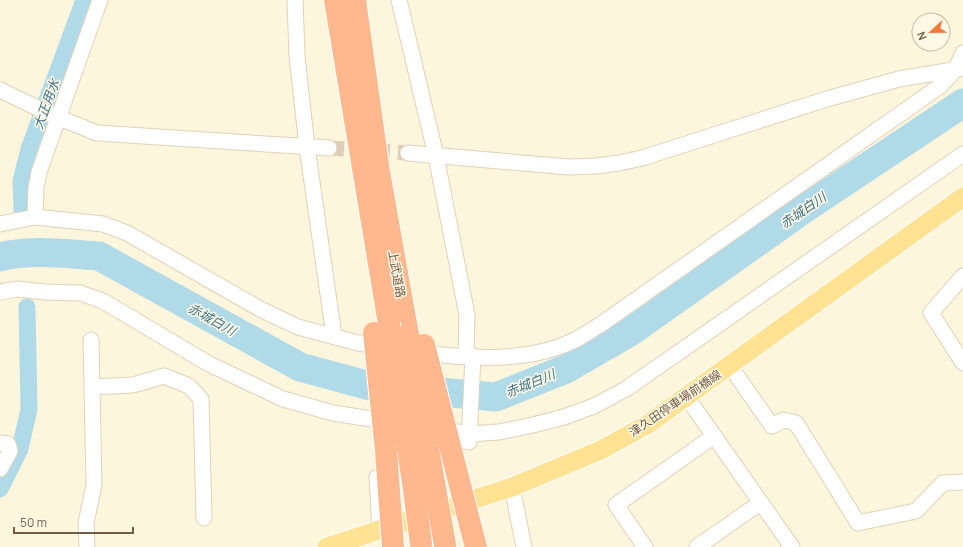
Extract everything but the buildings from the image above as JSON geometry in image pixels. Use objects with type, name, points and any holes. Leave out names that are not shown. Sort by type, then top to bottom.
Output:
[{"type":"highway","points":[[355,0],[379,172],[416,340],[474,537]]},
{"type":"highway","name":"上武道路","points":[[337,9],[382,329],[414,489],[421,546]]},
{"type":"highway","points":[[382,329],[386,451],[392,547]]},
{"type":"highway","points":[[416,340],[445,546]]},
{"type":"main road","name":"津久田停車場前橋線","points":[[329,547],[380,529],[512,487],[601,450],[648,424],[963,197]]},
{"type":"street","points":[[36,217],[36,188],[55,116],[100,0]]},
{"type":"street","points":[[295,0],[297,56],[307,147],[334,336]]},
{"type":"street","points":[[380,529],[374,427],[470,442],[471,359],[467,315],[436,156],[399,0]]},
{"type":"street","points":[[0,224],[36,217],[103,224],[127,233],[260,309],[298,326],[358,343],[471,359],[499,358],[536,353],[573,341],[600,325],[940,86],[960,69],[963,53]]},
{"type":"street","points":[[408,153],[569,167],[619,163],[671,149],[834,97],[899,79],[960,69]]},
{"type":"street","points":[[2,91],[55,116],[97,133],[328,148]]},
{"type":"street","points":[[0,292],[17,289],[45,292],[80,293],[103,301],[209,364],[283,399],[333,413],[470,431],[499,432],[533,426],[564,417],[594,406],[626,389],[963,154]]},
{"type":"street","points":[[963,276],[931,313],[963,363]]},
{"type":"street","points":[[87,547],[86,523],[94,485],[91,340]]},
{"type":"street","points":[[730,366],[772,426],[784,420],[796,422],[858,524],[916,511],[943,483],[963,482]]},
{"type":"street","points":[[92,387],[133,385],[164,376],[189,386],[201,399],[204,518]]},
{"type":"street","points":[[686,396],[792,547]]},
{"type":"street","points":[[645,547],[616,505],[714,436]]},
{"type":"street","points":[[0,443],[8,444],[10,451],[0,469]]},
{"type":"street","points":[[512,487],[524,547]]},
{"type":"street","points":[[697,547],[760,503]]},
{"type":"waterway","name":"大正用水","points":[[22,211],[21,181],[29,149],[84,0]]},
{"type":"waterway","name":"赤城白川","points":[[0,257],[24,253],[62,253],[99,256],[300,367],[370,386],[496,397],[566,369],[630,332],[804,209],[963,103]]},
{"type":"waterway","name":"大正用水","points":[[0,489],[20,449],[29,409],[27,307]]},
{"type":"tunnel","points":[[329,148],[408,153]]}]
